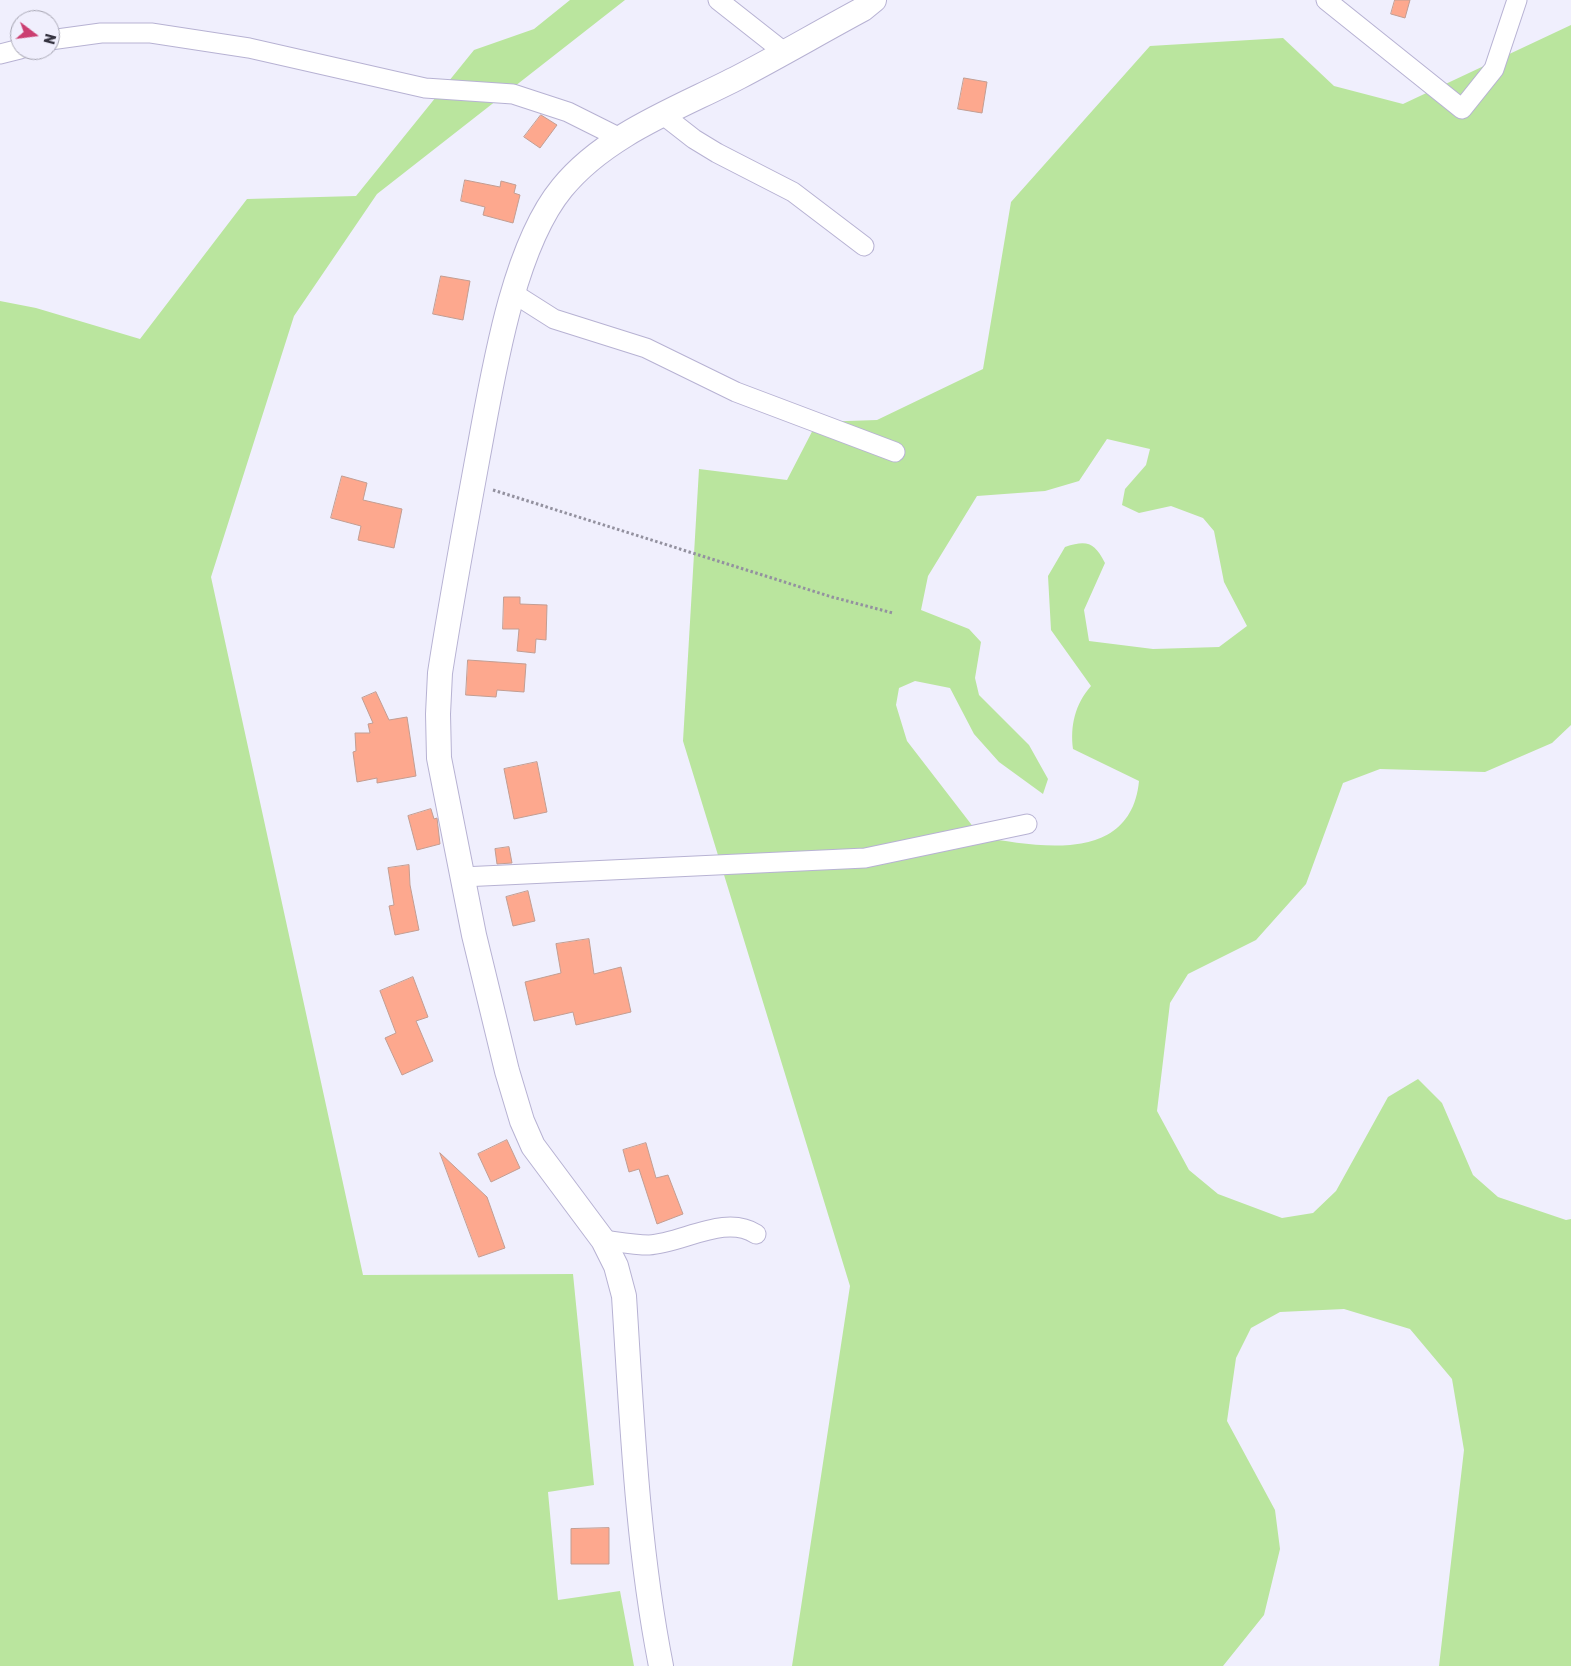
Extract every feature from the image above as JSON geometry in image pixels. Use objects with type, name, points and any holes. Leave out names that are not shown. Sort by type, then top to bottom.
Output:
[{"type":"street","points":[[718,0],[784,52]]},
{"type":"street","points":[[661,1666],[648,1600],[638,1505],[624,1296],[616,1266],[603,1240],[533,1146],[522,1121],[490,1008],[439,758],[438,714],[440,673],[473,484],[513,293],[533,237],[562,188],[602,152],[662,114],[784,52],[874,0]]},
{"type":"street","points":[[1326,0],[1462,109],[1494,69],[1517,0]]},
{"type":"street","points":[[60,39],[101,33],[151,33],[249,48],[424,88],[512,94],[568,112],[622,139]]},
{"type":"street","points":[[662,114],[694,140],[793,192],[864,246]]},
{"type":"street","points":[[513,293],[554,319],[646,348],[736,392],[895,452]]},
{"type":"street","points":[[462,877],[865,858],[1027,824]]},
{"type":"street","points":[[603,1240],[647,1245],[669,1242],[710,1230],[745,1226],[756,1234]]},
{"type":"path","points":[[473,484],[832,596],[893,613]]},
{"type":"green space","points":[[570,0],[625,0],[377,194],[294,316],[211,577],[363,1275],[573,1274],[594,1485],[548,1492],[558,1600],[620,1591],[634,1666],[0,1666],[0,301],[36,308],[140,339],[247,199],[356,196],[474,50],[534,29]]},
{"type":"green space","points":[[1571,25],[1571,725],[1552,743],[1485,772],[1380,769],[1343,783],[1306,884],[1256,940],[1188,974],[1170,1003],[1157,1111],[1189,1170],[1218,1194],[1282,1218],[1313,1213],[1336,1191],[1388,1097],[1418,1079],[1442,1103],[1473,1175],[1498,1197],[1566,1220],[1571,1219],[1571,1666],[1439,1666],[1464,1450],[1452,1379],[1410,1329],[1344,1309],[1280,1312],[1251,1328],[1236,1358],[1227,1421],[1275,1510],[1280,1549],[1264,1615],[1223,1666],[792,1666],[850,1286],[683,741],[699,469],[787,480],[817,422],[877,420],[983,369],[1011,202],[1150,46],[1283,38],[1334,86],[1403,104]],"holes":[[[1107,439],[1150,449],[1146,465],[1125,489],[1122,505],[1139,513],[1171,506],[1203,518],[1214,531],[1224,582],[1247,626],[1219,647],[1153,649],[1089,641],[1084,610],[1105,563],[1097,551],[1089,544],[1084,543],[1065,547],[1048,576],[1051,630],[1091,686],[1077,708],[1072,732],[1073,749],[1139,781],[1132,808],[1119,826],[1101,838],[1079,844],[1054,846],[981,837],[907,741],[896,705],[899,688],[915,681],[950,688],[974,734],[999,762],[1043,794],[1048,779],[1029,745],[979,695],[975,678],[981,642],[969,629],[921,610],[928,576],[977,496],[1045,491],[1079,481]]]},
{"type":"building","points":[[1395,0],[1410,0],[1405,18],[1391,14]]},
{"type":"building","points":[[964,78],[987,82],[982,113],[958,109]]},
{"type":"building","points":[[541,115],[557,125],[540,148],[524,137]]},
{"type":"building","points":[[465,180],[500,187],[501,181],[516,185],[514,193],[520,195],[513,223],[483,215],[485,207],[461,201]]},
{"type":"building","points":[[441,276],[470,281],[463,320],[433,314]]},
{"type":"building","points":[[342,476],[367,483],[363,500],[402,509],[394,548],[358,540],[361,526],[331,518]]},
{"type":"building","points":[[504,597],[520,597],[520,604],[547,605],[546,640],[536,639],[535,653],[517,651],[519,629],[503,629]]},
{"type":"building","points":[[468,660],[526,664],[524,692],[497,690],[496,697],[466,695]]},
{"type":"building","points":[[376,692],[389,720],[407,717],[416,776],[377,783],[377,778],[357,782],[353,752],[356,751],[355,733],[370,733],[368,724],[373,723],[362,698]]},
{"type":"building","points":[[537,762],[547,812],[514,819],[504,769]]},
{"type":"building","points":[[431,809],[434,819],[437,818],[440,844],[417,850],[408,816]]},
{"type":"building","points":[[509,847],[512,863],[497,864],[495,849]]},
{"type":"building","points":[[409,865],[410,885],[419,930],[395,935],[389,906],[394,905],[388,868]]},
{"type":"building","points":[[528,891],[535,921],[513,926],[506,897]]},
{"type":"building","points":[[589,939],[594,974],[621,967],[631,1012],[576,1025],[573,1012],[534,1021],[525,982],[561,973],[556,944]]},
{"type":"building","points":[[413,977],[428,1017],[416,1021],[433,1061],[402,1075],[385,1038],[396,1033],[380,991]]},
{"type":"building","points":[[507,1140],[520,1168],[491,1182],[478,1154]]},
{"type":"building","points":[[646,1143],[656,1178],[668,1175],[683,1214],[657,1224],[639,1169],[629,1172],[623,1150]]},
{"type":"building","points":[[440,1153],[487,1197],[505,1248],[479,1257]]},
{"type":"building","points":[[609,1528],[609,1564],[571,1564],[571,1529]]}]
